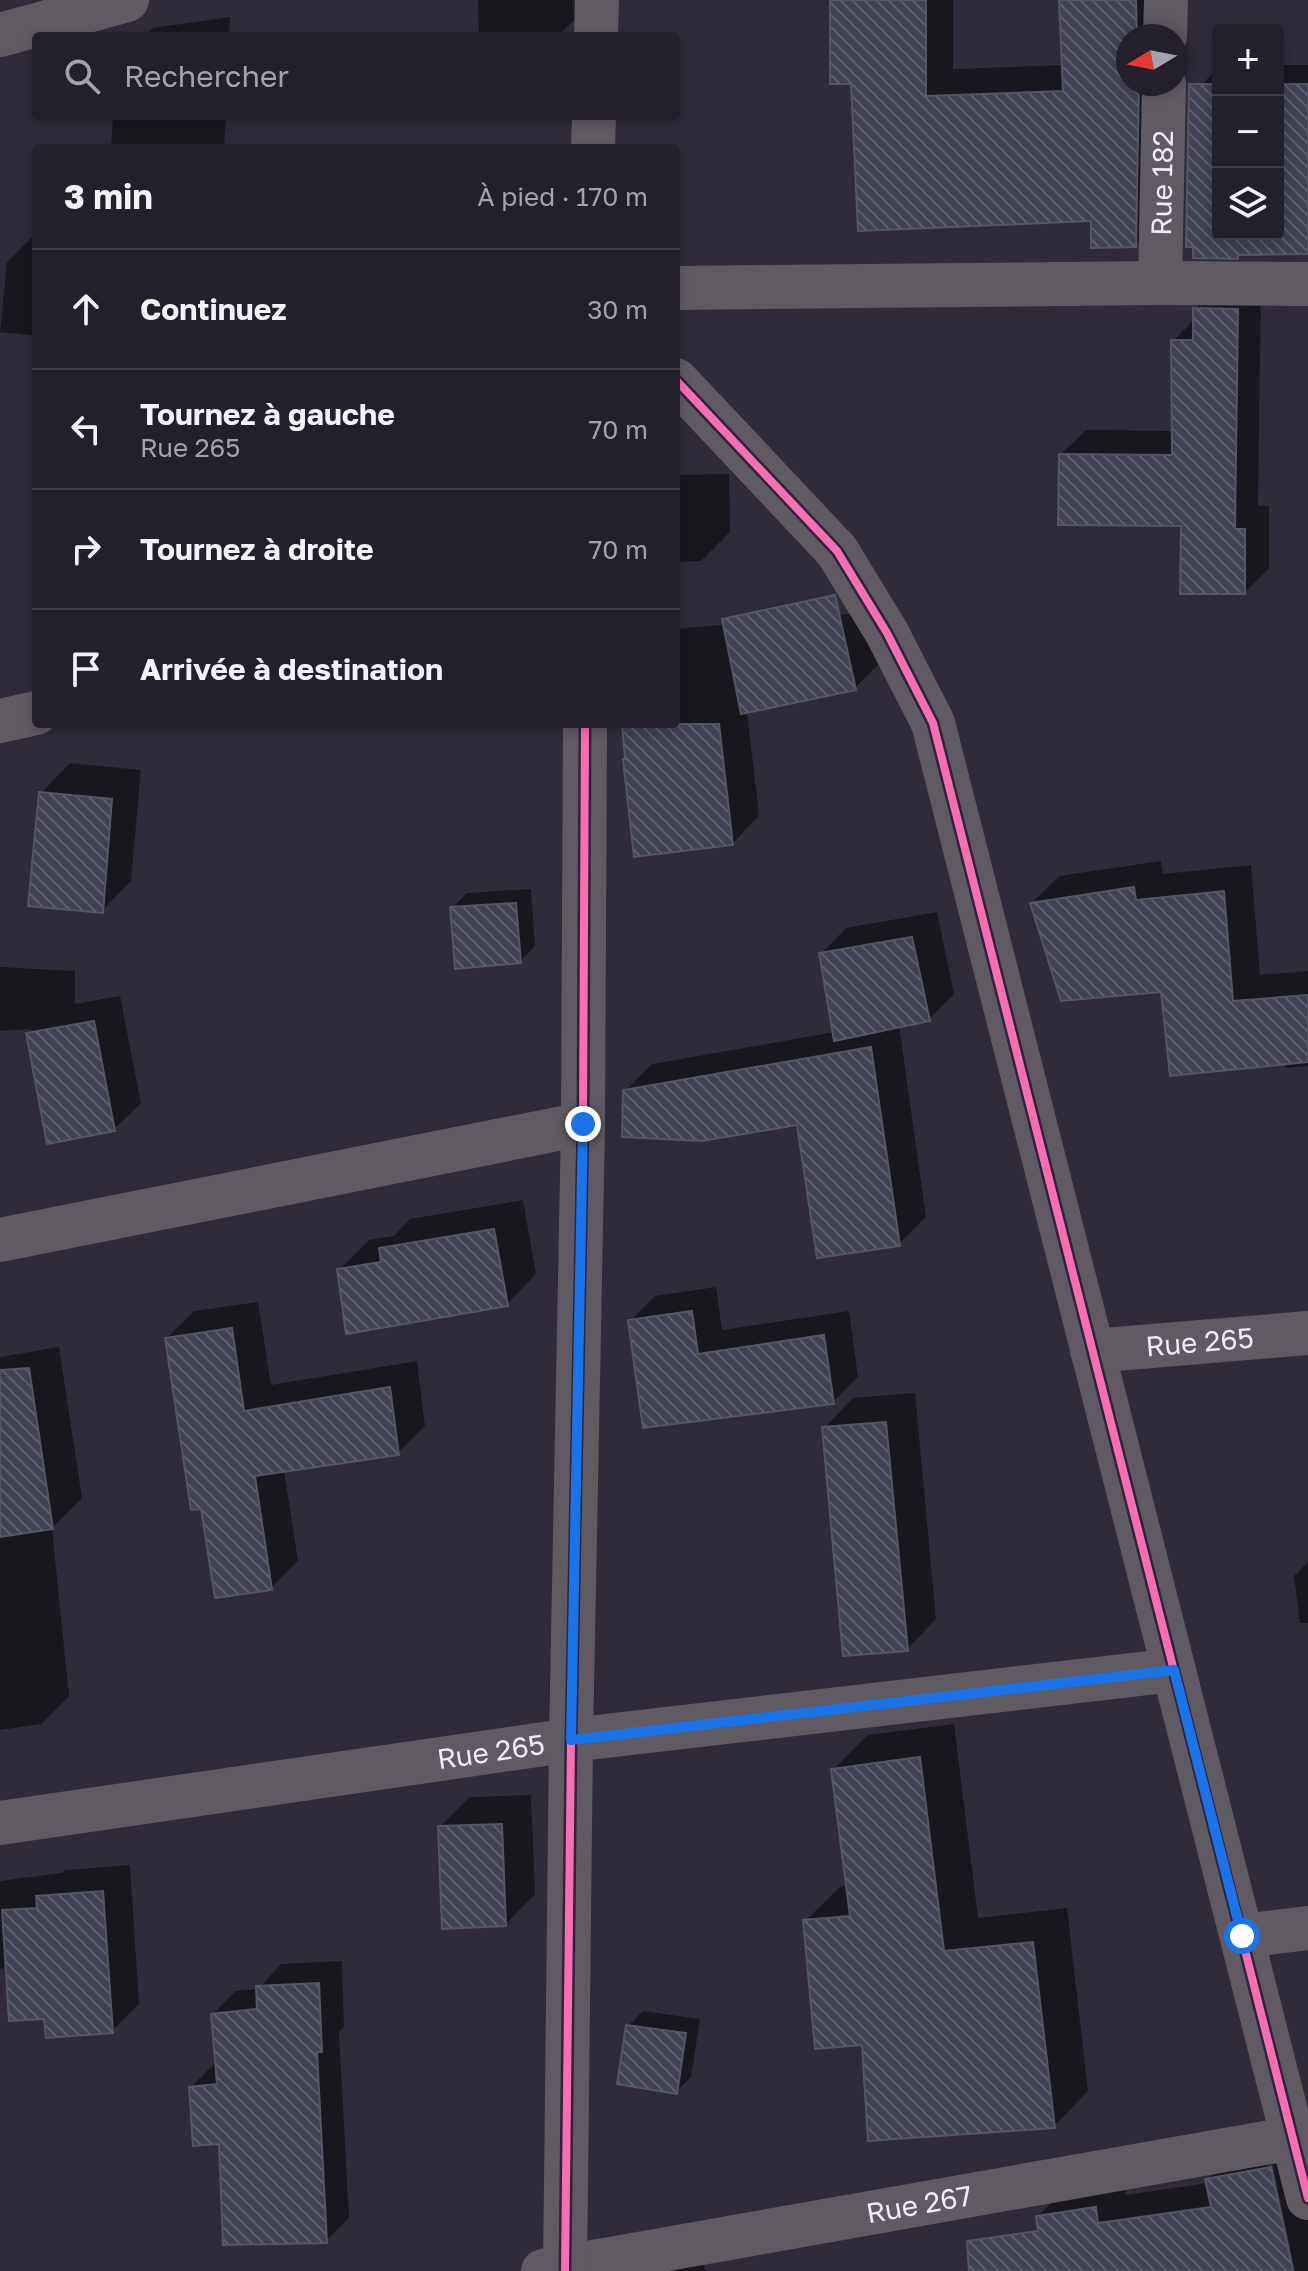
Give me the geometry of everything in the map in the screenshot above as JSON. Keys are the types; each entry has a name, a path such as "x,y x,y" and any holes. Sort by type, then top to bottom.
{"street":[{"path":"0,35 127,0"},
{"path":"596,32 597,0"},
{"path":"1165,24 1166,0"},
{"name":"Rue 182","path":"1160,283 1164,96"},
{"path":"593,144 594,120"},
{"path":"680,288 1308,284"},
{"path":"680,384 837,551 887,633 933,723 1308,2198"},
{"path":"0,721 32,714"},
{"path":"557,2270 583,1124 585,728"},
{"path":"0,1240 583,1124"},
{"name":"Rue 265","path":"1092,1351 1308,1333"},
{"name":"Rue 265","path":"0,1823 571,1740 1174,1670"},
{"path":"1242,1936 1308,1928"},
{"name":"Rue 267","path":"557,2270 1293,2138"}],"building":[{"path":"830,0 926,0 926,96 1063,91 1059,0 1136,0 1137,24 1116,24 1116,96 1139,96 1136,247 1091,248 1091,221 858,231 851,84 830,84"},
{"path":"1189,84 1212,84 1212,240 1284,240 1284,84 1308,84 1308,254 1238,255 1238,259 1193,258 1193,247 1186,247"},
{"path":"1193,308 1238,309 1235,529 1245,529 1245,594 1180,594 1181,526 1058,525 1059,454 1172,455 1171,340 1193,340"},
{"path":"835,595 856,690 741,714 722,619"},
{"path":"719,724 733,845 634,857 622,728"},
{"path":"39,792 112,799 103,913 28,906"},
{"path":"1134,887 1136,900 1224,891 1233,1001 1308,995 1308,1062 1170,1076 1161,992 1061,1001 1030,903"},
{"path":"516,903 521,963 455,969 450,907"},
{"path":"912,937 930,1021 834,1041 819,953"},
{"path":"94,1021 115,1131 47,1144 26,1033"},
{"path":"871,1047 900,1246 817,1258 797,1125 702,1141 622,1137 623,1090"},
{"path":"494,1229 508,1306 346,1334 337,1269 381,1262 379,1248"},
{"path":"692,1311 698,1354 824,1335 834,1404 643,1428 628,1320"},
{"path":"232,1328 244,1411 390,1387 399,1455 255,1476 272,1590 215,1598 201,1509 191,1510 165,1338"},
{"path":"29,1368 53,1529 0,1537 0,1370"},
{"path":"886,1422 908,1651 843,1656 822,1427"},
{"path":"920,1757 944,1951 1033,1942 1055,2128 868,2141 862,2045 815,2049 803,1920 850,1916 831,1769"},
{"path":"502,1824 506,1926 442,1929 438,1826"},
{"path":"103,1891 113,2033 46,2038 44,2019 9,2021 2,1910 37,1908 36,1896"},
{"path":"319,1983 322,2052 317,2052 327,2243 223,2245 219,2144 193,2146 189,2087 217,2084 211,2014 257,2009 256,1986"},
{"path":"626,2025 686,2033 677,2094 617,2084"},
{"path":"1271,2167 1293,2271 969,2271 967,2241 1038,2231 1036,2216 1096,2207 1098,2223 1211,2207 1205,2179"}],"cycle path":[{"path":"680,384 837,551 887,633 933,723 1308,2198"},
{"path":"565,2271 583,1124 585,728"}],"route":[{"path":"583,1124 571,1740 1174,1670 1242,1936"}]}
